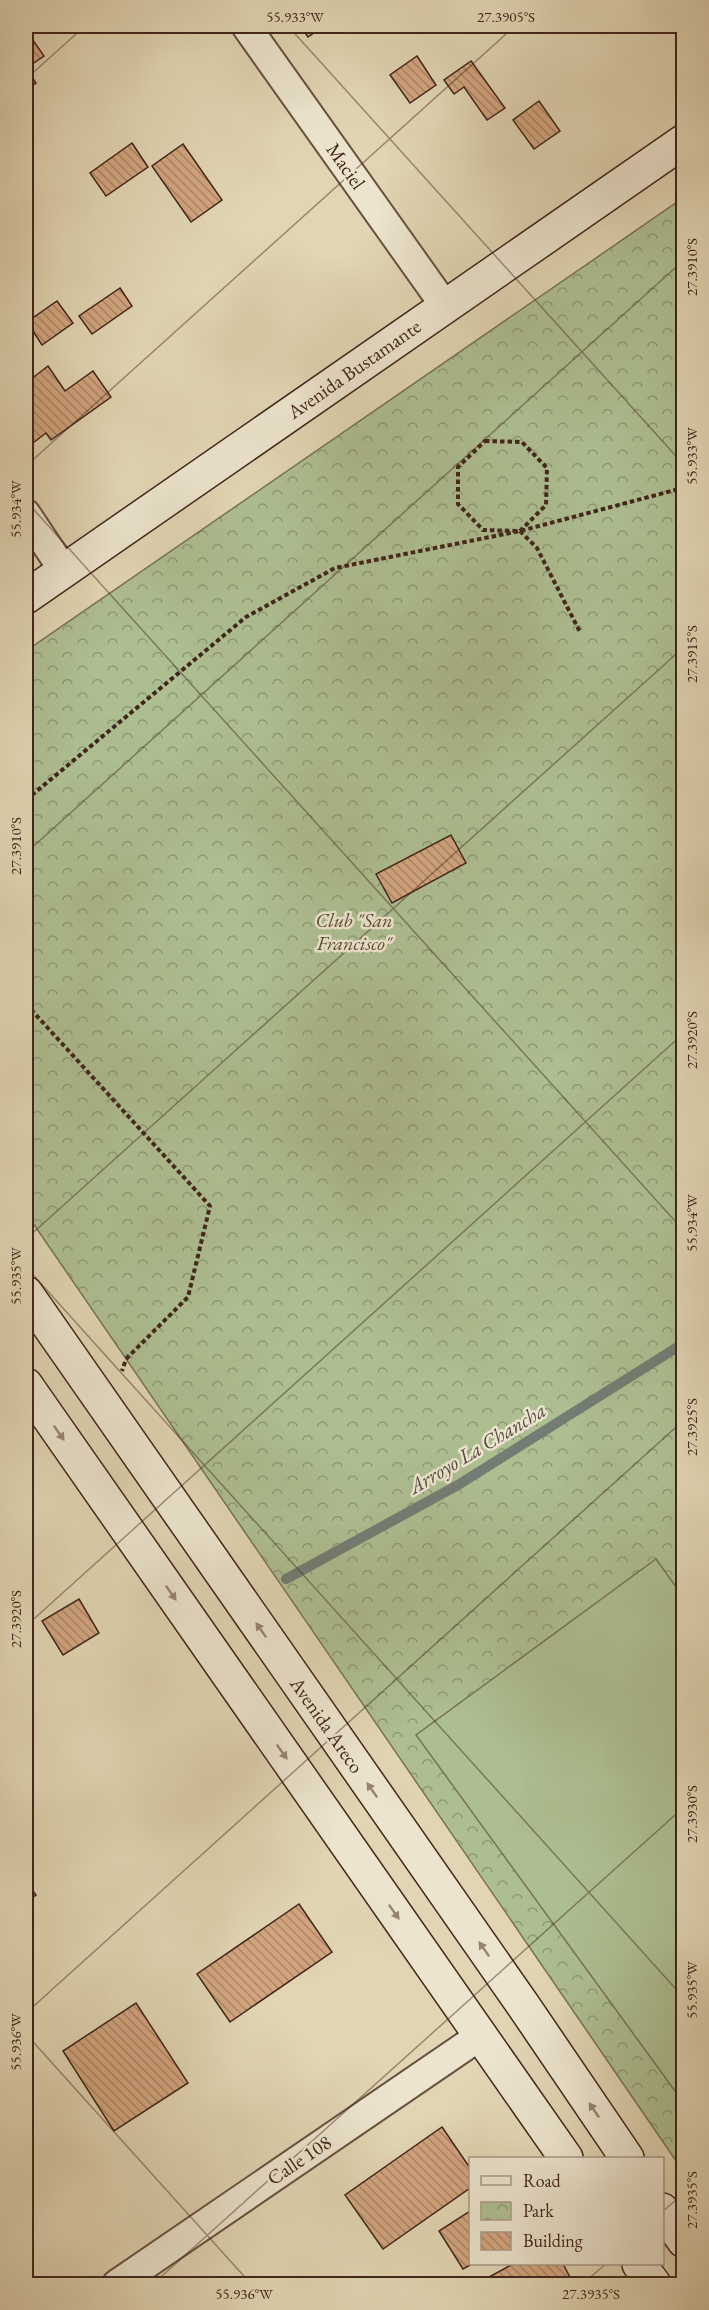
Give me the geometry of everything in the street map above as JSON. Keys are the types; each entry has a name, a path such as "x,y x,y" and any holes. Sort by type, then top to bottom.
{"main road":[{"name":"Avenida Bustamante","path":"26,597 684,141"},
{"name":"Avenida Areco","path":"26,1293 516,1995 626,2157"},
{"path":"26,1385 565,2157"},
{"path":"664,2211 684,2241"},
{"path":"640,2265 654,2284"}],"street":[{"name":"Maciel","path":"246,26 445,306"},
{"path":"26,514 64,571"},
{"name":"Calle 108","path":"117,2284 480,2036"}],"path":[{"path":"520,531 546,505 547,468 522,442 485,441 458,467 458,504 483,530 520,531 537,548 580,632"},
{"path":"26,800 246,617 335,568 520,531 679,489 684,484"},
{"path":"26,1004 210,1206 188,1297 126,1359 109,1412"}],"green space":[{"name":"Club \"San Francisco\"","path":"683,198 683,2171 26,1213 26,651"},
{"path":"656,1559 684,1598 683,2102 416,1735"}],"building":[{"path":"300,26 324,26 308,37"},
{"path":"30,36 44,56 31,65 26,57 26,39"},
{"path":"417,56 436,85 410,103 390,75"},
{"path":"471,61 505,108 487,120 464,87 454,94 444,80"},
{"path":"26,68 36,83 26,90"},
{"path":"539,101 560,131 534,149 513,120"},
{"path":"132,143 148,167 106,196 90,173"},
{"path":"183,144 222,200 191,222 152,166"},
{"path":"120,288 132,306 92,334 79,316"},
{"path":"57,301 73,323 42,345 27,322"},
{"path":"48,366 65,391 93,371 111,397 51,440 46,433 33,443 26,431 26,383"},
{"path":"451,835 466,863 392,903 376,874"},
{"path":"79,1599 99,1633 63,1655 42,1621"},
{"path":"26,1881 36,1895 26,1902"},
{"path":"299,1904 332,1952 230,2022 197,1974"},
{"path":"136,2003 188,2083 114,2131 63,2051"},
{"path":"442,2127 469,2167 469,2189 383,2249 345,2195"},
{"path":"469,2212 470,2265 463,2269 439,2231"},
{"path":"511,2265 564,2265 572,2281 566,2284 494,2284 489,2277"}],"waterway":[{"name":"Arroyo La Chancha","path":"286,1579 458,1485 684,1343"}]}
